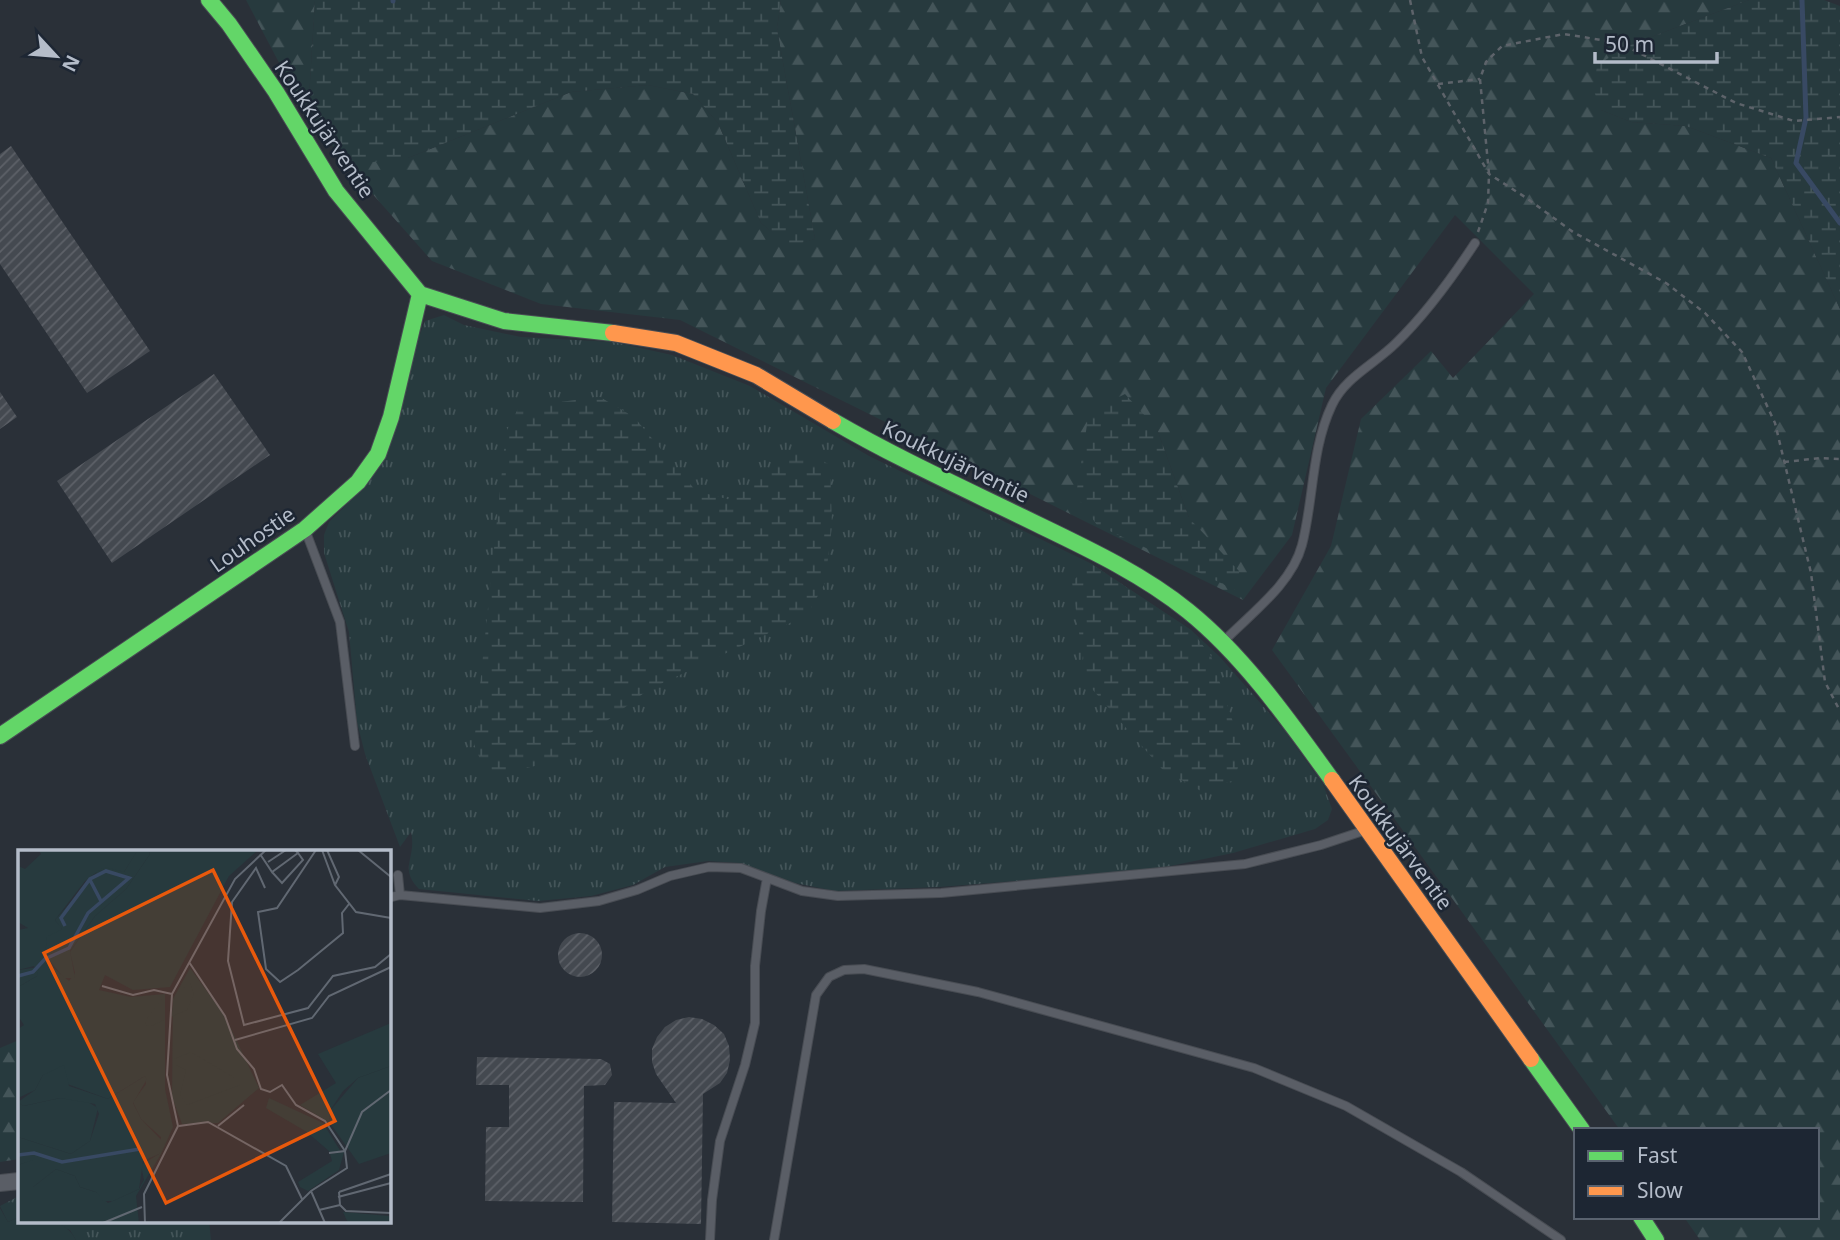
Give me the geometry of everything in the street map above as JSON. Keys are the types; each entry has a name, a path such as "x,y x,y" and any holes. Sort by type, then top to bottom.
{"street":[{"name":"Koukkujärventie","path":"209,0 229,23 276,92 336,191 420,294 504,321 623,334 676,344 756,375 871,443 1104,556 1186,609 1223,641 1300,736 1581,1128"},
{"name":"Louhostie","path":"0,736 305,529 358,482 378,454 391,417 420,294"},
{"path":"0,1183 18,1181"},
{"path":"1642,1219 1656,1240"}],"lane":[{"path":"1223,641 1285,579 1301,547 1320,440 1332,404 1349,382 1396,344 1454,276 1475,243"},
{"path":"305,529 340,622 355,746"},
{"path":"390,898 400,895 540,908 599,901 637,890 670,876 709,867 741,868 802,891 838,896 941,893 1245,864 1321,845 1366,830"},
{"path":"398,875 400,895"},
{"path":"710,1240 720,1141 745,1065 755,1023 755,966 767,878"},
{"path":"774,1240 816,995 829,977 844,970 864,969 978,992 1254,1068 1346,1106 1461,1172 1561,1240"}],"path":[{"path":"1410,0 1422,57 1489,174 1573,232 1666,283 1705,313 1742,352 1775,423 1811,573 1825,682 1840,710"},
{"path":"1475,243 1488,204 1489,174 1480,79 1486,62 1502,46 1564,34 1620,43 1736,103 1794,121 1840,117"},
{"path":"1437,85 1480,79"},
{"path":"1784,462 1840,459"}],"green space":[{"path":"246,0 315,0 309,98 408,158 571,92 648,85 693,94 718,123 761,223 789,246 815,239 777,29 781,0 1749,0 1630,45 1601,110 1631,122 1686,126 1771,158 1840,309 1840,1240 1700,1240 1685,1219 1819,1219 1819,1128 1619,1128 1272,650 1331,546 1361,419 1431,351 1453,378 1534,294 1455,215 1326,388 1292,535 1243,600 680,320 541,304 432,261 353,172 303,108","holes":["1089,412 1157,429 1189,518"]},
{"path":"315,0 781,0 777,29 815,239 789,247 761,223 718,123 693,94 648,85 571,92 408,158 355,164 309,98"},
{"path":"1749,0 1824,0 1840,6 1840,309 1771,158 1686,126 1631,122 1601,110 1594,91 1597,65 1630,45"},
{"path":"444,315 464,325 521,337 613,342 672,355 750,386 869,456 1090,563 1191,630 1220,657 1284,730 1323,784 1332,809 1328,820 1315,829 1233,853 1151,870 939,887 835,891 795,883 740,863 708,861 665,867 633,885 591,896 538,901 419,889 413,882 409,869 411,832 400,847 365,754 357,722 349,632 324,553 324,535 329,522 362,489 425,321"},
{"path":"1125,394 1157,429 1189,518 1239,571 1240,592 1097,525 1076,495 1089,412"},
{"path":"600,397 634,417 696,491 731,500 800,448 830,465 832,526 825,583 807,615 648,690 552,762 487,777 474,744 506,432 519,407"},
{"path":"1090,563 1191,630 1211,656 1242,749 1235,780 1201,791 1162,769 1086,682 1072,582"},
{"path":"18,1040 18,1159 0,1162 0,1048"},
{"path":"18,1197 18,1217 8,1222 0,1206"},
{"path":"0,1208 8,1222 18,1217 18,1222 52,1222 65,1227 76,1240 0,1240"},
{"path":"52,1222 209,1222 211,1240 76,1240 70,1230"}],"building":[{"path":"11,146 150,351 87,393 0,264 0,154"},
{"path":"214,374 270,455 112,563 57,481"},
{"path":"0,392 17,417 0,429"},
{"path":"580,933 596,939 602,955 596,971 580,977 564,971 558,955 564,939"},
{"path":"689,1017 702,1019 724,1034 729,1046 730,1060 727,1073 720,1083 703,1094 701,1224 612,1222 614,1102 676,1103 656,1074 652,1049 665,1027 676,1020"},
{"path":"477,1057 601,1059 610,1064 612,1075 605,1085 584,1086 583,1202 485,1201 486,1127 509,1127 509,1085 476,1085"}],"waterway":[{"path":"1802,0 1806,118 1796,163 1840,223"}],"traffic: fast":[{"path":"209,0 276,92 336,191 420,294 504,321 613,333"},
{"path":"0,736 305,529 358,482 378,454 391,417 420,294"},
{"path":"833,421 910,462 1098,554 1171,598 1209,629 1247,669 1332,780"},
{"path":"1531,1059 1581,1128"},
{"path":"1642,1219 1656,1240"}],"traffic: slow":[{"path":"613,333 676,343 756,375 833,421"},
{"path":"1332,780 1531,1059"}]}
